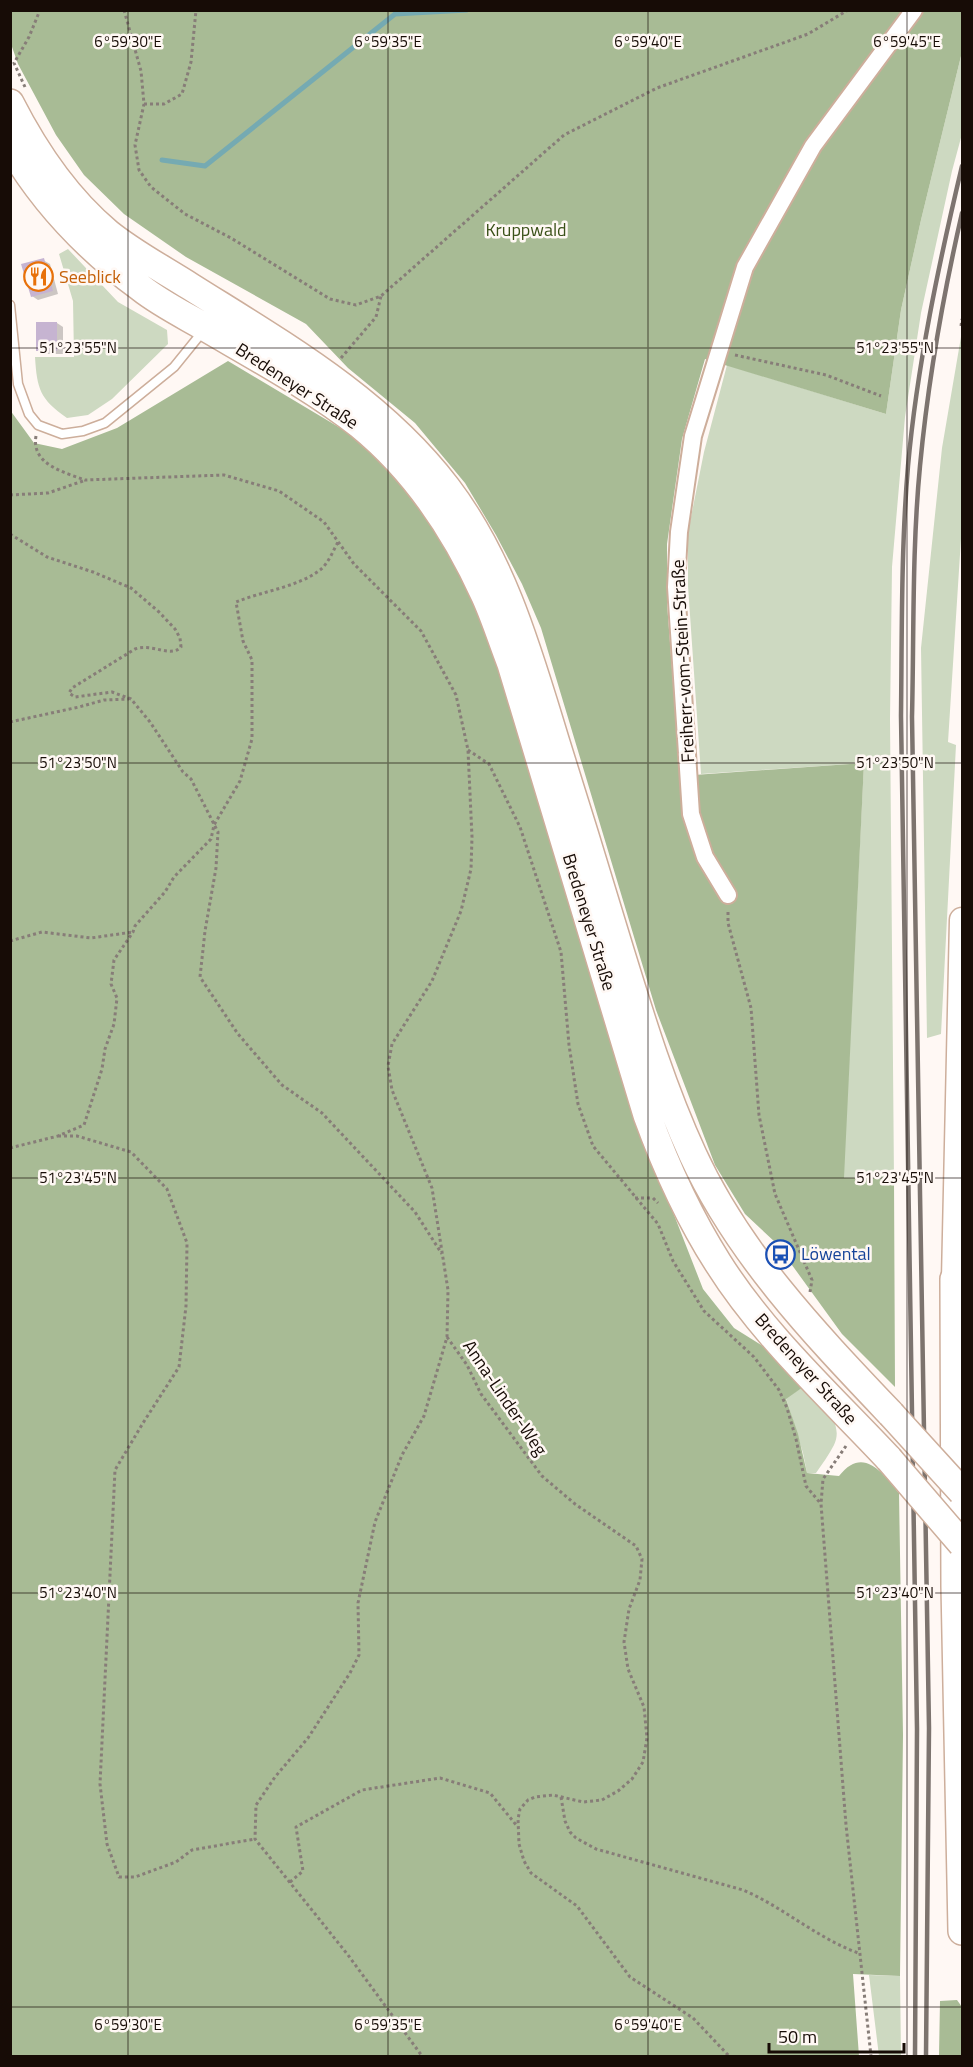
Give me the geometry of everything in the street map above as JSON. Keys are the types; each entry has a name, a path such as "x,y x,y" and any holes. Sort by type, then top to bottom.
{"main road":[{"name":"Bredeneyer Straße","path":"18,95 44,162 71,197 107,232 213,317 361,426 396,460 433,503 462,549 485,597 511,664 647,1115 666,1166 690,1216 718,1264 769,1331 889,1459 963,1544"},
{"name":"Bredeneyer Straße","path":"10,145 26,173 54,210 141,289 213,317 334,380 374,410 420,455 449,491 480,540 506,592 530,656 648,1041 692,1153 714,1199 762,1269 818,1336 963,1492"},
{"path":"963,920 960,944 955,1598 963,1931"}],"street":[{"name":"Freiherr-vom-Stein-Straße","path":"728,895 705,857 691,814 676,587 679,532 693,436 745,267 813,146 914,10"}],"lane":[{"path":"10,305 18,384 29,414 38,425 62,434 83,431 105,423 174,367 213,317"}],"path":[{"path":"18,95 14,63 29,37 40,10"},
{"path":"124,10 141,71 144,104 135,145 139,170 151,187 172,206 330,299 356,305 381,296 564,135 657,88 808,34 848,10"},
{"path":"144,104 164,104 182,94 191,62 196,10"},
{"path":"337,363 376,317 381,296"},
{"path":"961,326 963,318"},
{"path":"718,351 826,375 881,396"},
{"path":"38,425 34,448 40,458 68,474 85,480 224,475 279,491 324,522 354,564 421,631 456,695 468,750 472,837 471,869 461,911 432,981 392,1044 388,1066 392,1090 432,1188 448,1290 447,1337 424,1416 402,1455 375,1522 358,1603 359,1655 351,1673 308,1738 275,1777 256,1805 255,1839 348,1955 422,2056"},
{"path":"10,495 48,493 85,480"},
{"path":"10,534 47,557 93,572 131,588 175,629 181,644 177,652 144,646 135,649 72,688 69,693 75,697 112,692 130,699 150,722 190,779 218,832 216,868 200,977 238,1034 282,1085 321,1113 415,1212 443,1255"},
{"path":"10,1148 58,1136 84,1125 114,1024 117,998 111,984 114,960 135,926 165,892 174,878 211,839 213,825 240,781 252,739 252,660 243,641 237,602 258,593 294,584 322,569 338,542"},
{"path":"10,722 79,708 104,700 130,699"},
{"path":"468,750 489,764 520,827 561,952 569,1045 579,1104 593,1146 658,1224 673,1261 704,1311 754,1357 779,1390 796,1439 806,1486 820,1504"},
{"path":"728,895 728,923 751,1008 759,1115 775,1194 812,1280 809,1295"},
{"path":"10,941 42,932 91,938 133,932"},
{"path":"58,1136 77,1136 131,1152 167,1189 187,1243 186,1306 179,1367 115,1470 100,1784 107,1844 118,1877 135,1877 176,1862 192,1850 255,1839"},
{"path":"635,1198 653,1198 659,1204"},
{"name":"Anna-Linder-Weg","path":"447,1337 467,1365 481,1394 542,1476 575,1504 636,1546 642,1560 640,1580 629,1609 624,1642 628,1670 644,1707 647,1738 643,1762 632,1779 618,1791 602,1800 583,1802 553,1795 528,1800 520,1809 518,1827"},
{"path":"861,1429 843,1449 823,1479 820,1504 845,1813 871,2056"},
{"path":"290,1882 303,1871 297,1827 362,1790 440,1778 490,1793 518,1827 521,1852 531,1873 577,1906 630,1977 693,2018 729,2056"},
{"path":"561,1797 567,1827 576,1838 611,1854 756,1895 821,1935 859,1954"}],"green space":[{"name":"Kruppwald","path":"11,10 962,11 962,52 901,310 886,414 705,359 682,439 667,544 667,603 680,776 864,763 844,1178 894,1179 895,1387 842,1334 776,1243 745,1214 715,1165 656,1010 541,628 522,584 465,483 415,423 348,368 306,324 186,257 124,214 84,175 56,135 18,64 11,44"},
{"path":"962,52 962,134 921,313 905,417 892,567 890,719 894,1179 843,1179 864,763 701,774 688,586 688,532 704,452 727,365 886,414 901,310"},
{"path":"68,249 118,302 167,330 168,344 112,399 88,415 67,418 51,405 42,392 37,377 35,357 74,357 73,301 59,254"},
{"path":"962,331 962,523 948,742 956,745 941,1034 927,1038 921,648 942,448"},
{"path":"228,361 357,438 406,484 478,601 644,1138 703,1289 734,1328 766,1348 806,1385 786,1399 798,1434 807,1473 839,1476 848,1467 864,1462 879,1471 899,1493 903,1735 900,1976 853,1974 859,2056 11,2056 10,410 34,443 62,449 117,428"},
{"path":"806,1385 829,1412 836,1428 837,1437 834,1445 816,1473 807,1473 786,1398"},
{"path":"869,1975 900,1976 901,2056 879,2056"},
{"path":"957,2000 962,2007 962,2056 939,2056 940,2001"}],"building":[{"path":"44,258 53,291 31,297 21,264"},
{"path":"36,322 57,322 57,351 36,351"}],"waterway":[{"path":"162,160 205,166 395,14 467,10"}],"railway":[{"path":"915,2056 917,1729 901,716 903,559 908,466 917,391 937,277 962,166"},
{"path":"926,2056 929,1728 912,717 914,592 917,497 927,402 942,307 962,213"}],"place":[{"name":"Seeblick","path":"38,277"},
{"name":"Löwental","path":"780,1254"}]}
